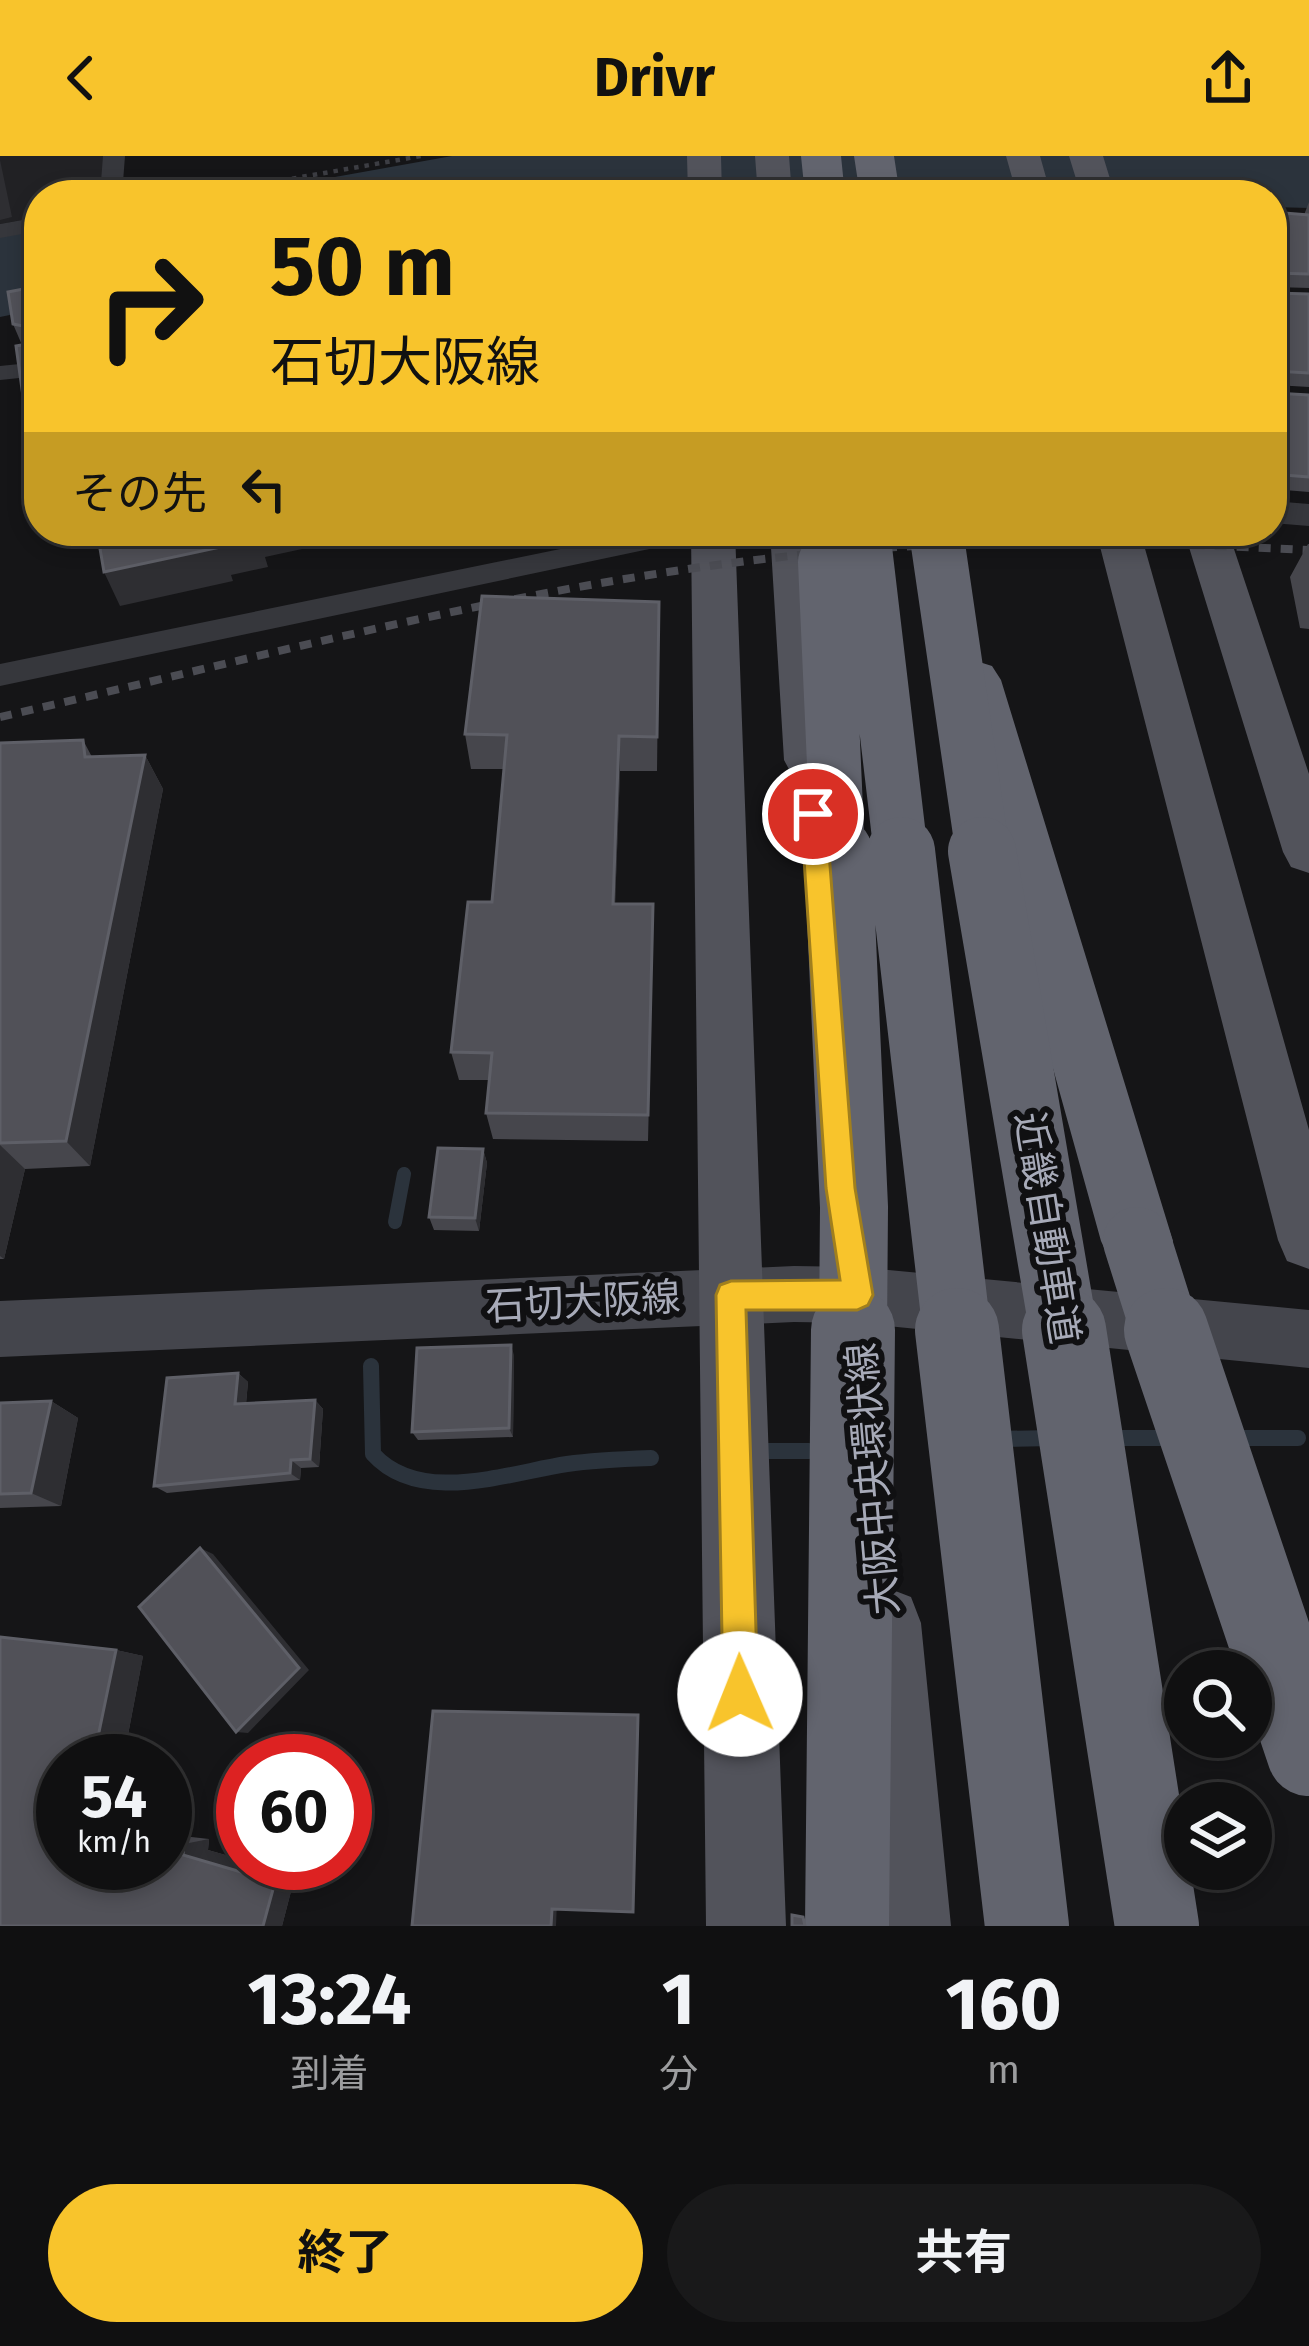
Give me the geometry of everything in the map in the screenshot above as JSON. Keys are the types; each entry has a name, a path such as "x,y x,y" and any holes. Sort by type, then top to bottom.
{"highway":[{"path":"825,546 854,1207 847,1926"},
{"path":"865,546 1027,1926"},
{"path":"939,555 1137,1241 1309,1754"},
{"name":"近畿自動車道","path":"939,555 982,856 1045,1209 1157,1926"}],"main road":[{"path":"713,546 746,1926"},
{"name":"大阪中央環状線","path":"793,546 840,1188 857,1295 911,1926"},
{"path":"1122,546 1309,1240"},
{"path":"1211,546 1309,852"},
{"name":"石切大阪線","path":"0,1329 731,1295 857,1295 1309,1339"}],"street":[{"path":"0,675 620,546"}],"path":[{"path":"284,180 421,156"}],"shaded area":[{"path":"0,156 105,156 104,180 24,180 24,220 0,224"},
{"path":"452,156 1309,156 1309,208 1287,207 1287,180 318,180"},
{"path":"24,233 24,312 0,317 0,237"}],"building":[{"path":"1287,213 1309,215 1309,274 1287,273"},
{"path":"24,289 24,326 13,324 8,292"},
{"path":"1287,293 1309,294 1309,373 1287,372"},
{"path":"24,345 24,404 16,346"},
{"path":"1287,394 1309,395 1309,477 1287,475"},
{"path":"100,546 221,547 104,572"},
{"path":"482,596 659,602 657,737 619,736 613,904 653,904 648,1115 486,1113 492,1053 451,1052 468,902 492,902 507,735 465,734"},
{"path":"83,740 85,757 145,755 66,1141 0,1143 0,743"},
{"path":"438,1148 483,1149 475,1218 429,1217"},
{"path":"511,1345 509,1428 412,1432 417,1348"},
{"path":"238,1373 235,1404 315,1400 310,1459 291,1460 290,1473 154,1486 167,1378"},
{"path":"51,1401 31,1493 0,1494 0,1403"},
{"path":"200,1548 299,1668 236,1732 139,1607"},
{"path":"0,1637 116,1650 99,1734 36,1734 36,1890 192,1890 192,1858 216,1865 216,1890 273,1890 263,1926 0,1926"},
{"path":"433,1711 638,1715 633,1912 552,1909 551,1926 412,1926"},
{"path":"792,1915 803,1917 805,1926 792,1926"}],"waterway":[{"path":"395,1222 404,1174"},
{"path":"371,1366 373,1454 392,1470 415,1479 466,1482 578,1463 651,1458"},
{"path":"997,1439 1053,1438"},
{"path":"1105,1438 1173,1438"},
{"path":"1231,1438 1298,1438"},
{"path":"763,1451 809,1451"}],"railway":[{"path":"0,717 402,623 605,582 810,554 934,546"},
{"path":"1202,546 1309,550"}],"route":[{"path":"740,1694 731,1295 857,1295 840,1188 813,814"}]}
